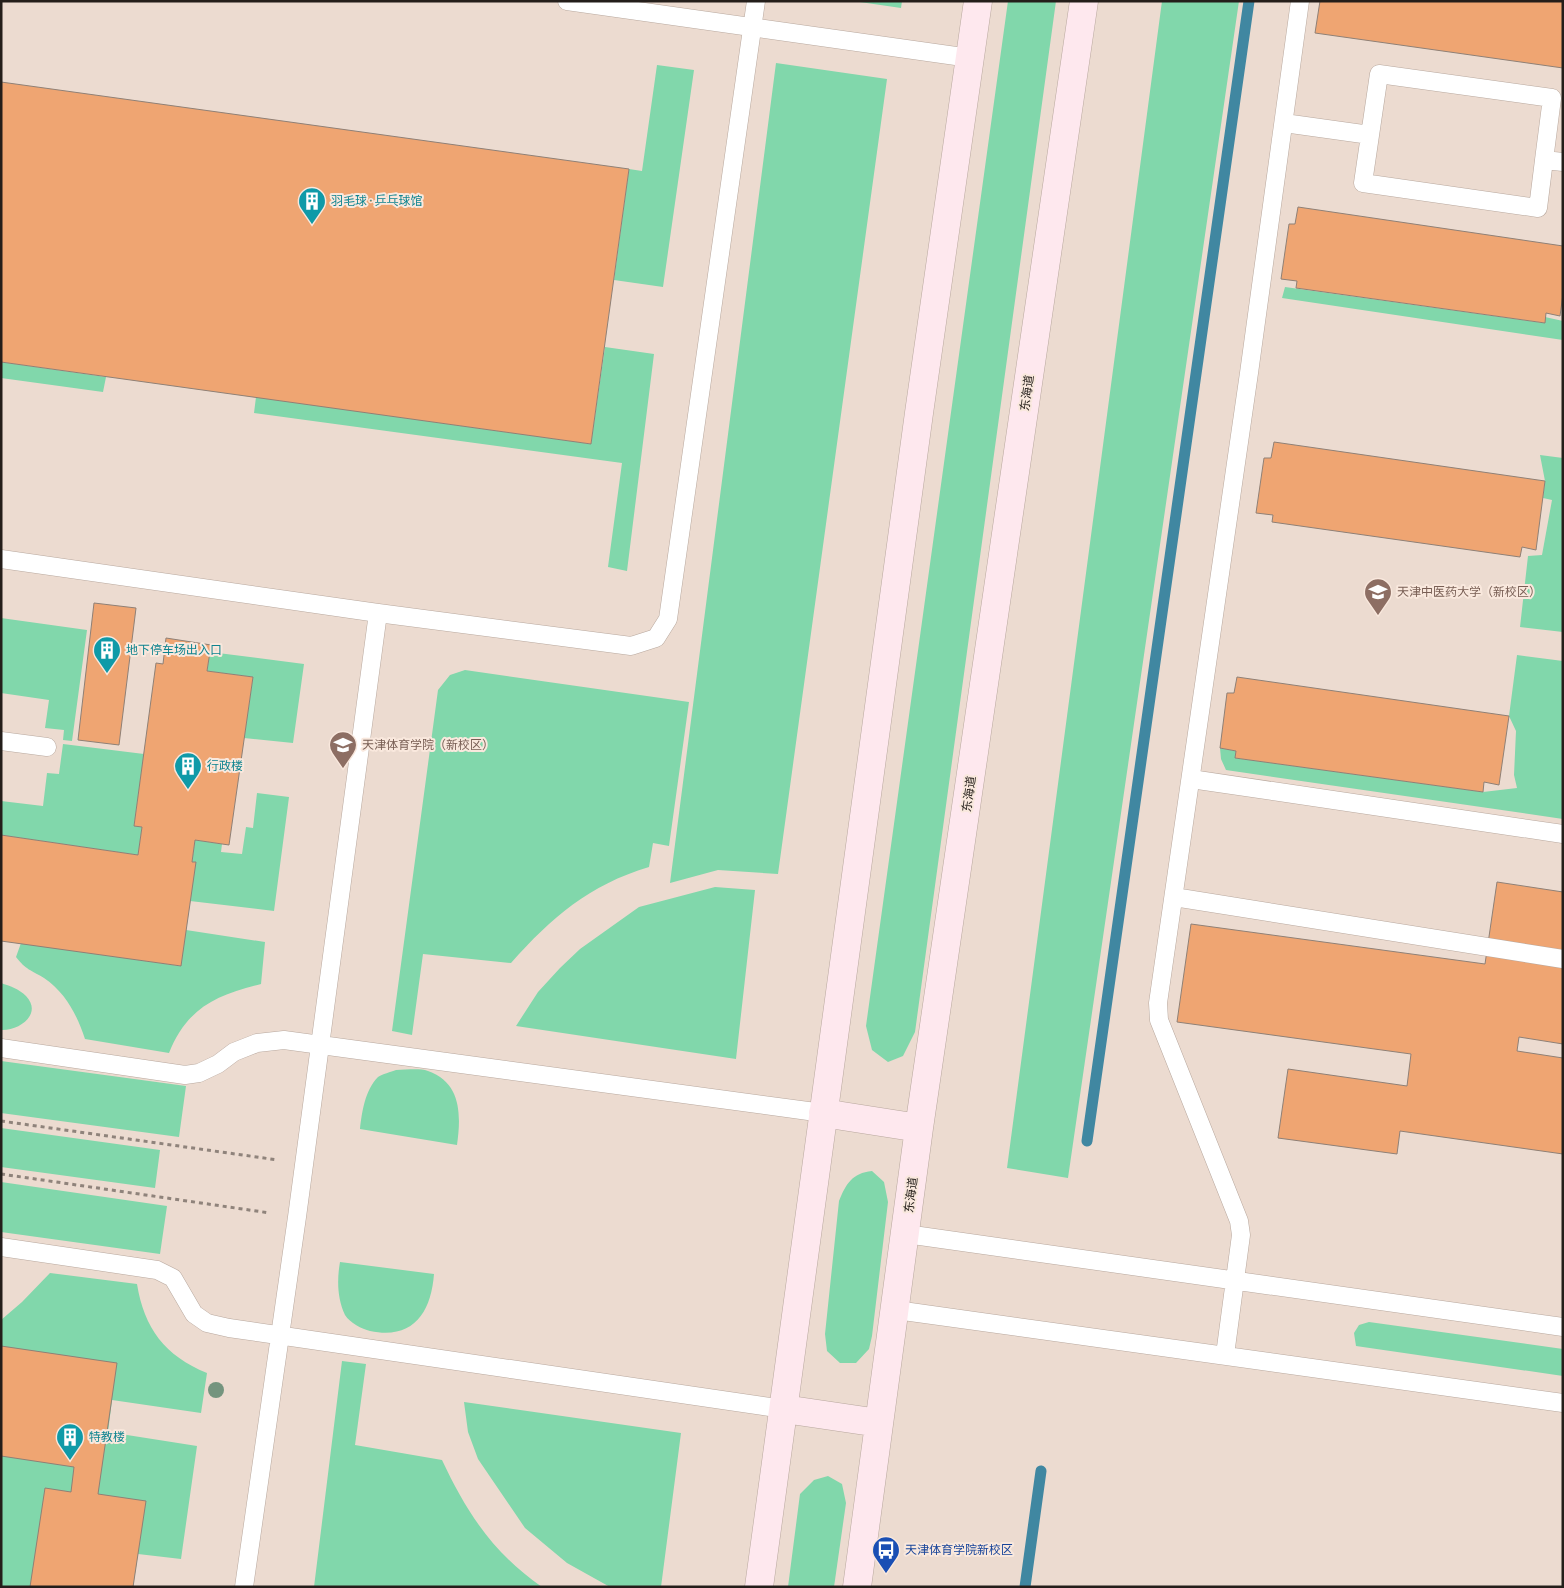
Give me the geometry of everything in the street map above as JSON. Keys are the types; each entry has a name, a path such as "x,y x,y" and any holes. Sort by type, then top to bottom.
{"main road":[{"path":"759,1587 978,1"},
{"name":"东海道","path":"857,1587 896,1310 919,1128 1084,1"},
{"path":"823,1113 919,1128"},
{"path":"784,1409 879,1423"}],"lane":[{"path":"567,1 970,58"},
{"path":"1,559 378,613 632,646 656,638 668,619 756,1"},
{"path":"1224,1355 1241,1234 1239,1220 1159,1020 1158,1003 1300,1"},
{"path":"1379,74 1552,98 1538,208 1363,183 1370,135 1379,74"},
{"path":"1284,123 1370,135"},
{"path":"1544,160 1563,162"},
{"path":"244,1587 321,1047 378,613"},
{"path":"1,740 47,747"},
{"path":"1191,779 1563,834"},
{"path":"1174,897 1563,959"},
{"path":"1,1048 185,1075 199,1073 218,1064 234,1052 257,1043 284,1040 321,1047 823,1113"},
{"path":"906,1234 1563,1327"},
{"path":"1,1248 157,1270 173,1278 194,1314 207,1323 784,1409"},
{"path":"896,1310 1563,1403"}],"path":[{"path":"1,1121 304,1164"},
{"path":"1,1174 297,1217"}],"green space":[{"path":"853,1 902,1 901,8"},
{"path":"1008,1 1056,1 915,1032 903,1056 888,1062 872,1050 866,1026"},
{"path":"1162,1 1239,1 1068,1178 1007,1168"},
{"path":"776,63 887,79 778,874 718,870 670,883"},
{"path":"657,65 694,70 663,287 614,280 629,169 642,171"},
{"path":"1285,287 1544,323 1545,317 1563,321 1563,340 1282,298"},
{"path":"605,347 654,354 627,571 608,567 622,463 254,413 256,397 591,444"},
{"path":"1,362 106,377 103,392 1,378"},
{"path":"1540,455 1563,458 1563,632 1520,627 1528,556 1542,555 1552,500 1543,498 1545,481"},
{"path":"1,618 87,630 72,741 63,740 64,730 45,728 49,700 1,693"},
{"path":"210,652 304,664 293,743 244,738 253,677 207,671"},
{"path":"1517,655 1563,661 1563,819 1226,770 1221,759 1220,748 1236,751 1235,758 1483,792 1517,788 1514,775 1516,731 1509,716"},
{"path":"465,670 689,702 669,846 653,843 649,867 608,883 573,904 541,931 511,963 423,954 412,1035 392,1031 438,690 450,675"},
{"path":"63,744 144,754 134,826 142,827 138,855 1,835 1,801 43,806 47,773 59,774"},
{"path":"257,793 289,797 274,911 190,901 195,862 192,862 195,840 222,844 221,852 242,854 246,827 253,828"},
{"path":"715,887 755,890 736,1059 516,1026 538,992 560,968 580,949 639,907"},
{"path":"186,930 265,942 261,984 230,993 194,1014 176,1038 169,1053 85,1039 70,1005 59,990 26,967 16,957 21,943 180,966"},
{"path":"1,983 14,988 26,996 31,1003 32,1009 27,1020 8,1030 1,1030"},
{"path":"1,1061 186,1086 179,1137 1,1113"},
{"path":"417,1069 428,1071 439,1076 447,1084 453,1092 459,1112 457,1145 360,1129 365,1102 370,1088 378,1077 396,1070"},
{"path":"1,1128 160,1150 155,1188 1,1167"},
{"path":"872,1171 884,1182 888,1202 872,1336 869,1349 856,1363 840,1363 827,1351 825,1334 839,1201 844,1189 851,1180 859,1174"},
{"path":"1,1182 167,1206 160,1254 1,1232"},
{"path":"340,1262 434,1274 429,1301 424,1312 408,1327 398,1331 385,1333 370,1331 356,1325 345,1315 340,1302 338,1275"},
{"path":"50,1273 137,1284 145,1314 159,1339 179,1358 207,1373 201,1413 112,1400 108,1432 197,1446 181,1559 138,1554 133,1587 1,1587 1,1320 22,1302"},
{"path":"1369,1322 1563,1349 1563,1376 1356,1346 1354,1333 1359,1325"},
{"path":"342,1361 366,1364 355,1445 442,1460 461,1497 483,1531 509,1560 542,1587 314,1587"},
{"path":"464,1402 681,1433 661,1587 610,1587 567,1563 525,1528 478,1459 468,1432"},
{"path":"828,1476 842,1484 846,1503 834,1587 788,1587 800,1494 814,1480"}],"building":[{"path":"1320,1 1563,1 1563,68 1315,33"},
{"name":"羽毛球 · 乒乓球馆","path":"1,82 629,169 591,444 1,362"},
{"path":"1298,207 1563,246 1563,294 1560,316 1546,313 1545,323 1296,288 1297,281 1281,279 1289,224 1295,224"},
{"path":"1274,442 1545,481 1536,550 1522,547 1520,557 1272,522 1273,515 1256,513 1264,458 1271,458"},
{"name":"地下停车场出入口","path":"94,603 136,608 119,745 78,740"},
{"name":"行政楼","path":"166,638 211,645 207,671 253,677 229,845 195,840 192,862 196,862 181,966 1,941 1,835 138,855 142,827 134,826 156,663 163,664"},
{"path":"1237,677 1509,716 1499,785 1484,782 1483,792 1235,758 1236,751 1220,748 1227,693 1234,693"},
{"path":"1497,882 1563,892 1563,1044 1519,1037 1517,1051 1563,1058 1563,1154 1400,1131 1397,1154 1278,1138 1288,1069 1407,1086 1411,1054 1177,1022 1191,924 1485,964"},
{"name":"特教楼","path":"1,1346 117,1363 98,1494 146,1501 133,1587 30,1587 45,1488 71,1492 74,1467 1,1456"}],"waterway":[{"path":"1087,1141 1249,1"},
{"path":"1025,1587 1041,1471"}],"place":[{"name":"羽毛球 · 乒乓球馆","path":"312,225"},
{"name":"天津中医药大学（新校区）","path":"1378,616"},
{"name":"地下停车场出入口","path":"107,674"},
{"name":"天津体育学院（新校区）","path":"343,769"},
{"name":"行政楼","path":"188,790"},
{"name":"特教楼","path":"70,1461"},
{"name":"天津体育学院新校区","path":"886,1574"}]}
